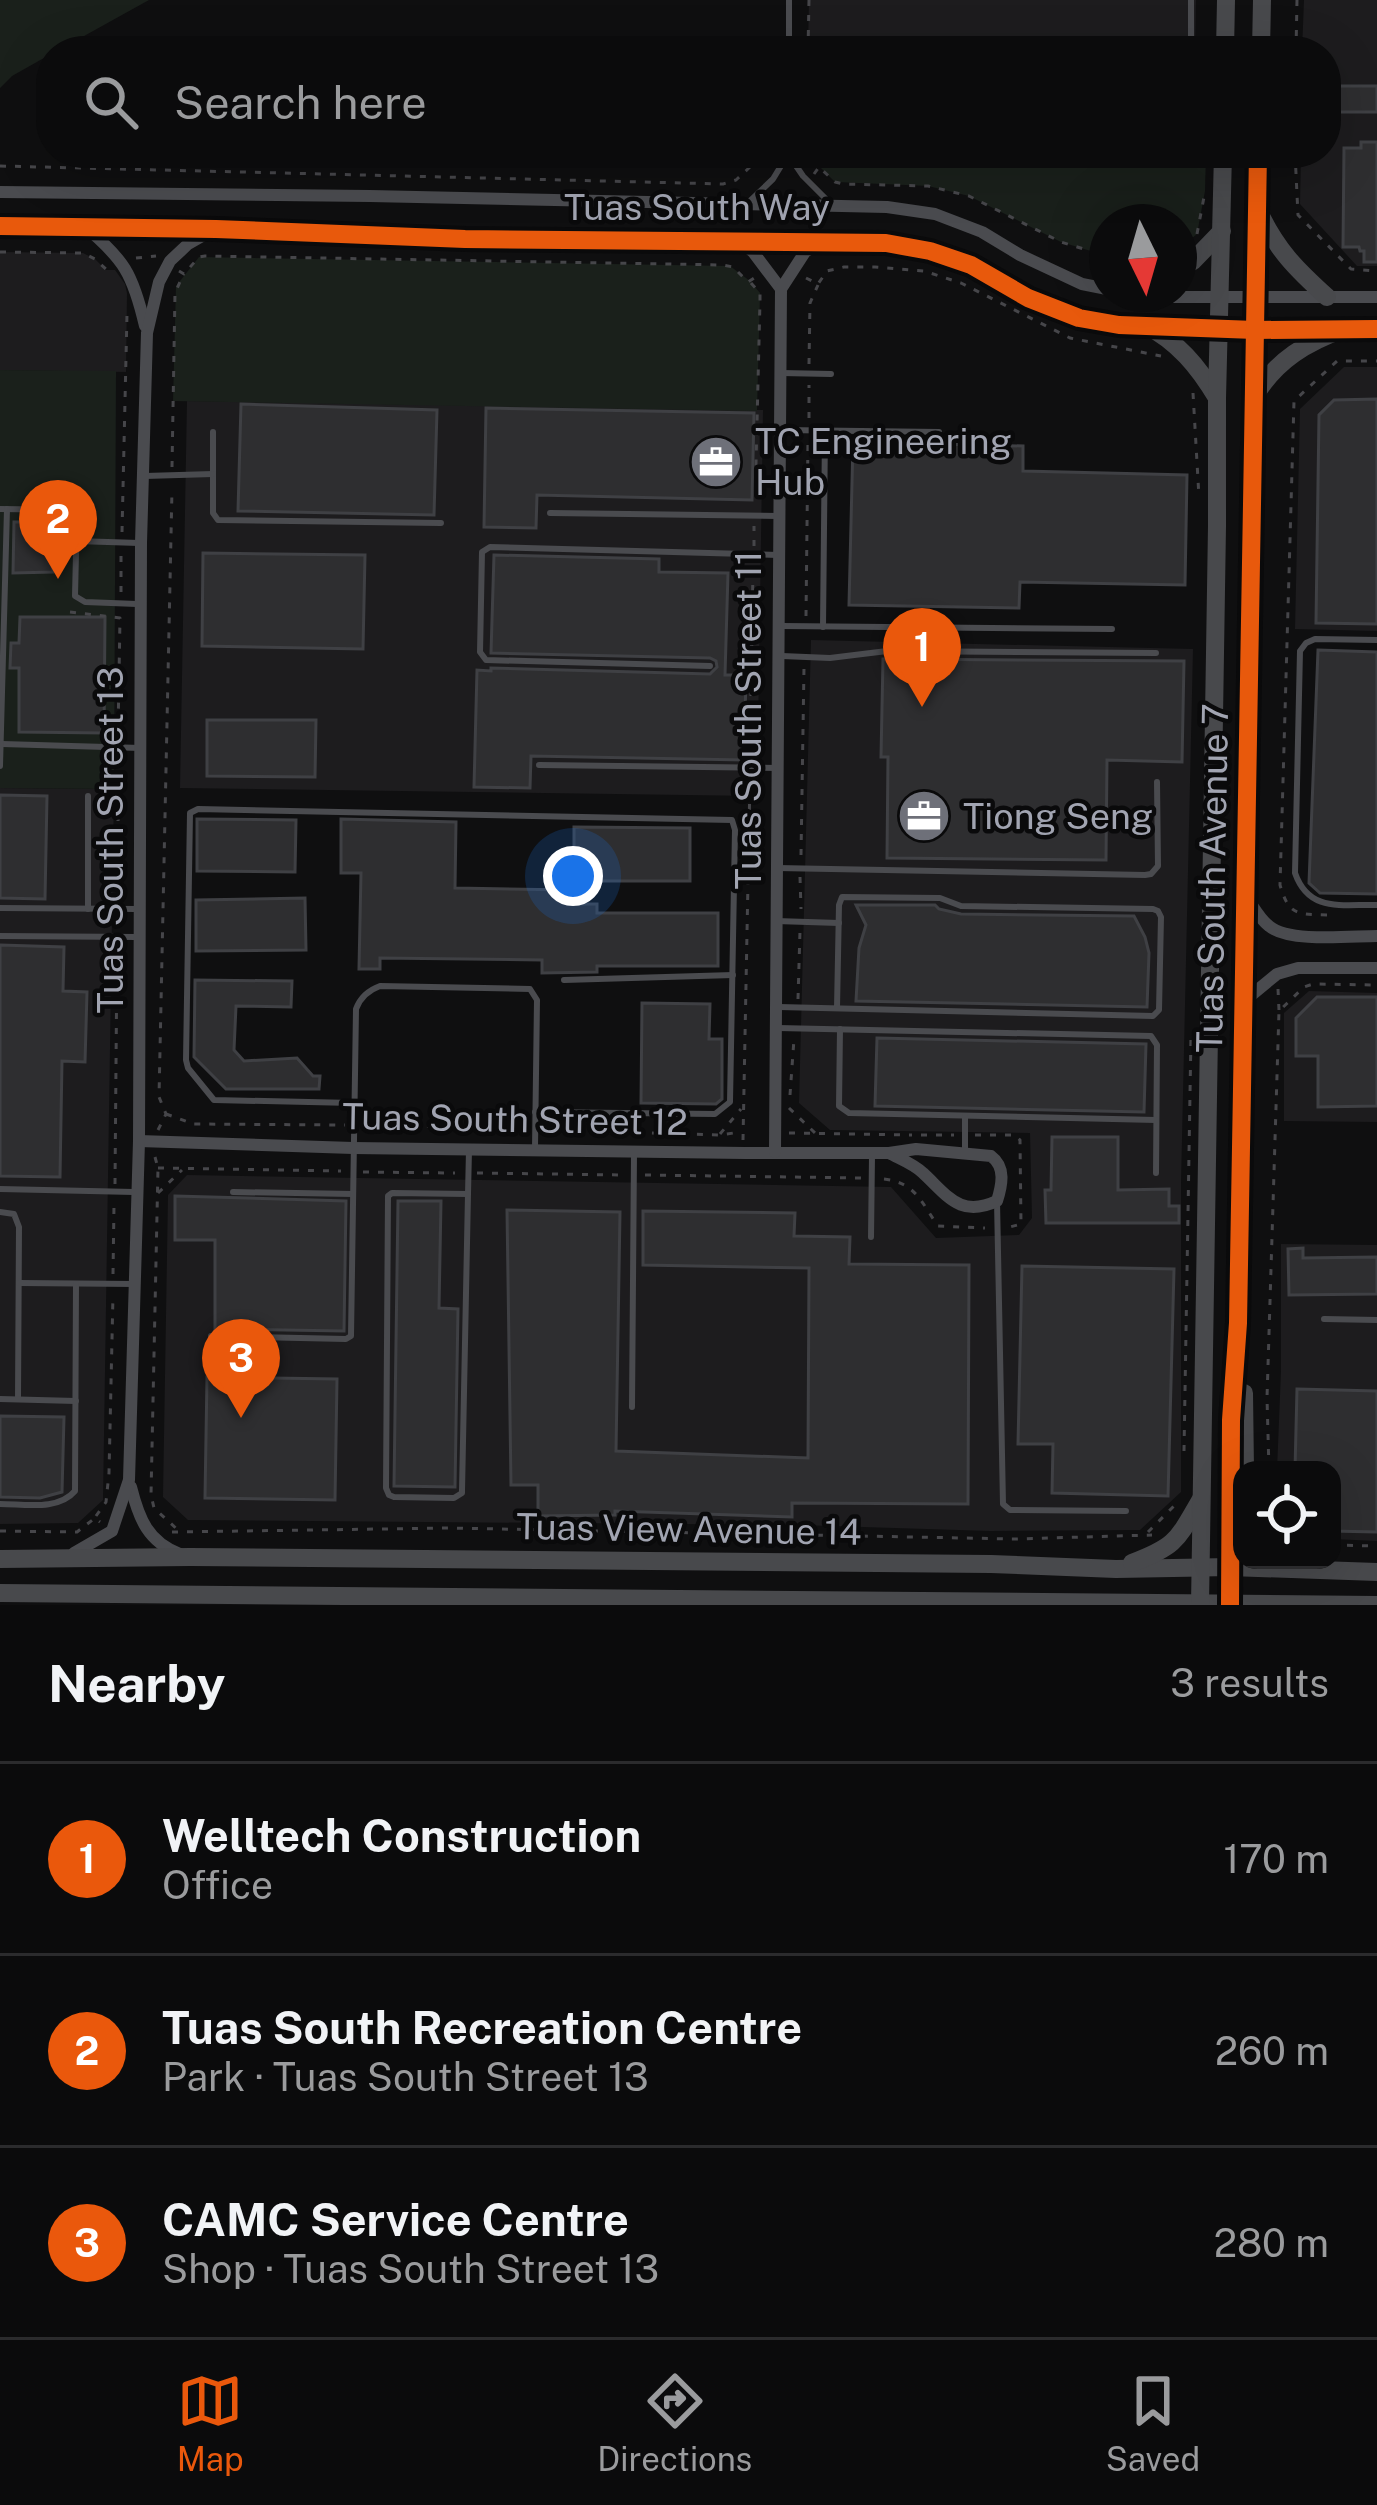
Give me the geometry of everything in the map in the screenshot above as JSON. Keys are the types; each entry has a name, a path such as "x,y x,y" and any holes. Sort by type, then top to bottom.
{"street":[{"path":"1225,36 1226,0"},
{"path":"1261,36 1262,0"},
{"name":"Tuas South Avenue 7","path":"1200,1605 1193,1500 1223,168"},
{"name":"Tuas South Avenue 7","path":"1230,1604 1258,168"},
{"name":"Tuas South Way","path":"0,192 887,207 935,214 982,232 1020,255 1089,285"},
{"path":"1257,208 1282,254 1327,297"},
{"path":"83,225 130,274 147,333"},
{"name":"Tuas South Way","path":"0,226 465,239 886,243 970,265 1028,298 1079,318 1119,325 1377,329"},
{"path":"169,263 188,244 216,229"},
{"path":"1197,257 1222,232"},
{"path":"739,240 781,289 805,252 823,241"},
{"name":"Tuas South Street 13","path":"148,1532 137,1514 129,1480 138,1192 147,1141 140,937 141,543 147,333 159,282 169,263"},
{"name":"Tuas South Street 11","path":"775,1153 781,289"},
{"path":"1197,295 1377,297"},
{"path":"1144,325 1181,349 1217,398"},
{"path":"1253,398 1281,363 1312,341 1344,329"},
{"path":"1244,894 1269,927 1280,932 1377,936"},
{"path":"1242,1003 1277,974 1298,968 1377,968"},
{"name":"Tuas South Street 12","path":"147,1141 775,1153 916,1149 965,1154"},
{"path":"889,1153 920,1169 956,1203 981,1208 997,1201 1002,1185 996,1160 965,1154"},
{"path":"1238,1323 1243,1347 1245,1461"},
{"name":"Tuas South Street 13","path":"112,1531 129,1480"},
{"path":"1116,1569 1162,1551 1178,1537 1193,1500"},
{"path":"62,1558 112,1531"},
{"path":"148,1532 160,1544 190,1557"},
{"name":"Tuas View Avenue 14","path":"0,1559 967,1564 1377,1572"},
{"name":"Tuas View Avenue 14","path":"0,1593 1377,1605"}],"lane":[{"path":"788,36 789,0"},
{"path":"1191,0 1191,36"},
{"path":"748,204 779,168"},
{"path":"798,168 832,205"},
{"path":"780,373 831,374"},
{"path":"780,430 939,432"},
{"path":"824,627 825,431"},
{"path":"213,432 213,512 218,520 441,524"},
{"path":"143,476 213,474"},
{"path":"0,766 4,509 77,510 75,596 85,602 141,604"},
{"path":"550,513 779,516"},
{"path":"76,541 141,543"},
{"path":"710,666 486,660 480,652 482,552 490,548 779,556"},
{"path":"778,626 1112,628"},
{"path":"1377,640 1315,639 1300,651 1295,873 1306,896 1320,903 1377,905"},
{"path":"778,657 830,658 887,651 1156,653"},
{"path":"2,744 141,748"},
{"path":"538,764 778,768"},
{"path":"777,868 1151,874 1158,866 1157,782"},
{"path":"88,796 88,909"},
{"path":"353,1103 214,1100 188,1068 188,818 194,810 732,820 731,1099 718,1113 535,1112"},
{"path":"776,1007 1153,1016 1159,1010 1161,917 1153,909 962,906 940,898 847,896 839,900 838,1008"},
{"path":"0,908 140,909"},
{"path":"776,921 838,922"},
{"path":"0,936 140,937"},
{"path":"563,980 734,975"},
{"path":"211,1336 351,1336 356,1009 373,988 530,989 537,1000 535,1148"},
{"path":"776,1028 1151,1036 1157,1045 1156,1173"},
{"path":"840,1029 839,1106 844,1111 1156,1120"},
{"path":"965,1115 965,1154"},
{"path":"468,1194 388,1196 386,1488 394,1497 454,1498 462,1493 469,1148"},
{"path":"632,1407 634,1151"},
{"path":"871,1237 872,1153"},
{"path":"0,1189 138,1192"},
{"path":"233,1192 352,1194"},
{"path":"997,1201 1003,1504 1010,1510 1126,1510"},
{"path":"0,1211 14,1214 20,1227 18,1399"},
{"path":"19,1283 135,1284"},
{"path":"0,1504 56,1504 75,1491 76,1284"},
{"path":"1324,1319 1377,1320"},
{"path":"0,1399 76,1401"}],"path":[{"path":"808,36 809,0"},
{"path":"1296,36 1297,0"},
{"path":"0,166 36,167"},
{"path":"80,168 723,184 749,168"},
{"path":"808,182 818,168"},
{"path":"820,168 843,184 928,186 969,196 1060,242 1089,251"},
{"path":"1295,168 1298,214 1351,268 1377,271"},
{"path":"1197,234 1205,191"},
{"path":"0,252 83,254 112,272 133,258 157,256 184,274"},
{"path":"206,256 723,265 733,267 760,293 742,1132 194,1124 166,1114 159,1096 175,292 184,274 199,257 206,256"},
{"path":"806,626 810,303 827,271 844,267 924,271 962,283 1070,338 1163,356"},
{"path":"750,281 766,269"},
{"path":"792,272 818,284"},
{"path":"118,910 127,312"},
{"path":"1322,915 1294,913 1280,885 1294,401 1337,361 1377,361"},
{"path":"1188,380 1195,400 1199,502"},
{"path":"70,612 120,618"},
{"path":"798,1008 805,656"},
{"path":"1280,932 1286,904"},
{"path":"0,1531 77,1532 106,1502 117,938"},
{"path":"1269,1461 1277,974"},
{"path":"1279,1011 1313,983 1377,985"},
{"path":"158,1168 871,1178 911,1187 942,1228 1021,1224 1020,1140 1014,1135 788,1133 794,1029"},
{"path":"1184,1454 1191,1033"},
{"path":"719,1135 743,1107"},
{"path":"789,1108 816,1135"},
{"path":"166,1114 147,1141 158,1168 151,1495 154,1508 179,1532"},
{"path":"158,1193 183,1169"},
{"path":"1145,1535 1185,1496 1193,1500"},
{"path":"94,1518 112,1531"},
{"path":"148,1532 450,1528 1014,1539 1169,1533"},
{"path":"1341,1545 1377,1546"}],"shaded area":[{"path":"0,0 149,0 84,36 36,36 36,62 0,88"},
{"path":"809,0 1196,0 1195,36 808,36"},
{"path":"1304,0 1377,0 1377,266 1357,266 1300,204 1301,168 1341,168 1341,36 1303,36"},
{"path":"821,168 1206,168 1197,234 1197,204 1089,204 1089,251 1061,242 969,196 928,186 835,182"},
{"path":"0,252 83,253 106,270 115,270 127,293 126,372 0,370"},
{"path":"199,257 730,266 760,293 757,411 173,401 176,286"},
{"path":"1344,367 1377,367 1377,631 1295,629 1300,409"},
{"path":"0,370 116,371 114,789 0,788"},
{"path":"187,401 763,410 757,796 180,788"},
{"path":"811,640 1193,649 1181,1183 1181,1492 1140,1530 188,1520 163,1497 168,1195 187,1175 891,1187 936,1238 1019,1235 1032,1218 1030,1133 830,1130 799,1103"},
{"path":"0,788 114,789 103,1500 78,1523 0,1524"},
{"path":"1309,991 1377,993 1377,1122 1284,1121 1284,1013"},
{"path":"1281,1244 1377,1245 1377,1541 1341,1539 1341,1461 1277,1461"}],"building":[{"path":"1341,86 1377,86 1377,112 1341,112"},
{"path":"1361,142 1377,142 1377,262 1364,262 1359,247 1343,247 1344,148 1361,148"},
{"path":"1377,399 1377,624 1316,623 1319,415 1334,400"},
{"path":"241,404 437,410 434,515 238,511"},
{"path":"486,408 754,413 752,500 537,495 536,528 484,527"},
{"path":"853,442 1023,446 1023,471 1187,475 1185,585 1020,582 1019,608 849,605"},
{"path":"14,522 52,522 53,572 13,573"},
{"path":"203,553 365,555 363,649 202,646"},
{"path":"494,555 659,559 659,572 728,573 725,675 746,675 744,760 531,756 530,788 474,787 477,670 710,674 717,667 710,658 491,653"},
{"path":"20,617 105,617 104,733 19,732 19,668 10,668 11,643 19,643"},
{"path":"1318,650 1377,652 1377,894 1320,893 1309,883"},
{"path":"883,659 1184,661 1182,762 1107,760 1106,860 887,858 888,757 881,757"},
{"path":"207,720 316,720 315,777 207,776"},
{"path":"0,795 47,796 45,899 0,898"},
{"path":"197,819 296,820 295,872 197,871"},
{"path":"341,819 456,822 455,888 568,890 568,904 597,904 597,913 718,913 718,966 597,966 597,972 542,973 542,960 380,958 380,969 359,969 361,873 341,873"},
{"path":"574,827 690,828 690,881 574,881"},
{"path":"305,898 306,950 196,951 196,900"},
{"path":"856,905 935,905 961,914 1134,916 1149,953 1147,1007 856,1001 859,948 866,925"},
{"path":"0,945 64,947 63,991 87,992 85,1062 62,1061 60,1177 0,1176"},
{"path":"195,980 292,981 291,1007 236,1006 234,1050 244,1061 297,1058 313,1076 320,1076 319,1089 226,1089 194,1057"},
{"path":"1317,997 1377,997 1377,1106 1318,1107 1318,1056 1296,1056 1296,1018"},
{"path":"642,1003 710,1004 709,1039 722,1039 722,1099 716,1104 641,1103"},
{"path":"877,1038 1146,1044 1144,1112 875,1106"},
{"path":"1052,1137 1118,1137 1118,1190 1169,1189 1169,1206 1179,1206 1179,1223 1046,1223"},
{"path":"175,1196 346,1201 344,1331 215,1329 215,1240 175,1240"},
{"path":"398,1201 441,1201 439,1308 458,1309 455,1487 394,1486"},
{"path":"507,1210 620,1212 616,1451 808,1458 809,1268 643,1265 643,1211 795,1213 794,1236 850,1237 849,1264 969,1265 968,1504 792,1503 792,1517 615,1511 615,1515 538,1516 538,1485 511,1485"},
{"path":"1303,1248 1303,1258 1377,1257 1377,1294 1289,1295 1288,1249"},
{"path":"1022,1266 1174,1269 1168,1496 1052,1493 1053,1444 1018,1444"},
{"path":"207,1377 337,1379 335,1500 205,1498"},
{"path":"1297,1389 1377,1391 1377,1532 1341,1531 1341,1461 1295,1461"},
{"path":"0,1416 64,1417 62,1492 40,1498 0,1497"}],"cycle path":[{"path":"1230,1605 1258,168"},
{"path":"0,226 465,239 886,243 971,265 1028,298 1079,318 1119,325 1377,329"}],"place":[{"name":"TC Engineering Hub","path":"716,462"},
{"name":"Tuas South Recreation Centre","path":"58,579"},
{"name":"Welltech Construction","path":"922,707"},
{"name":"Tiong Seng","path":"924,816"},
{"name":"CAMC Service Centre","path":"241,1418"}]}
